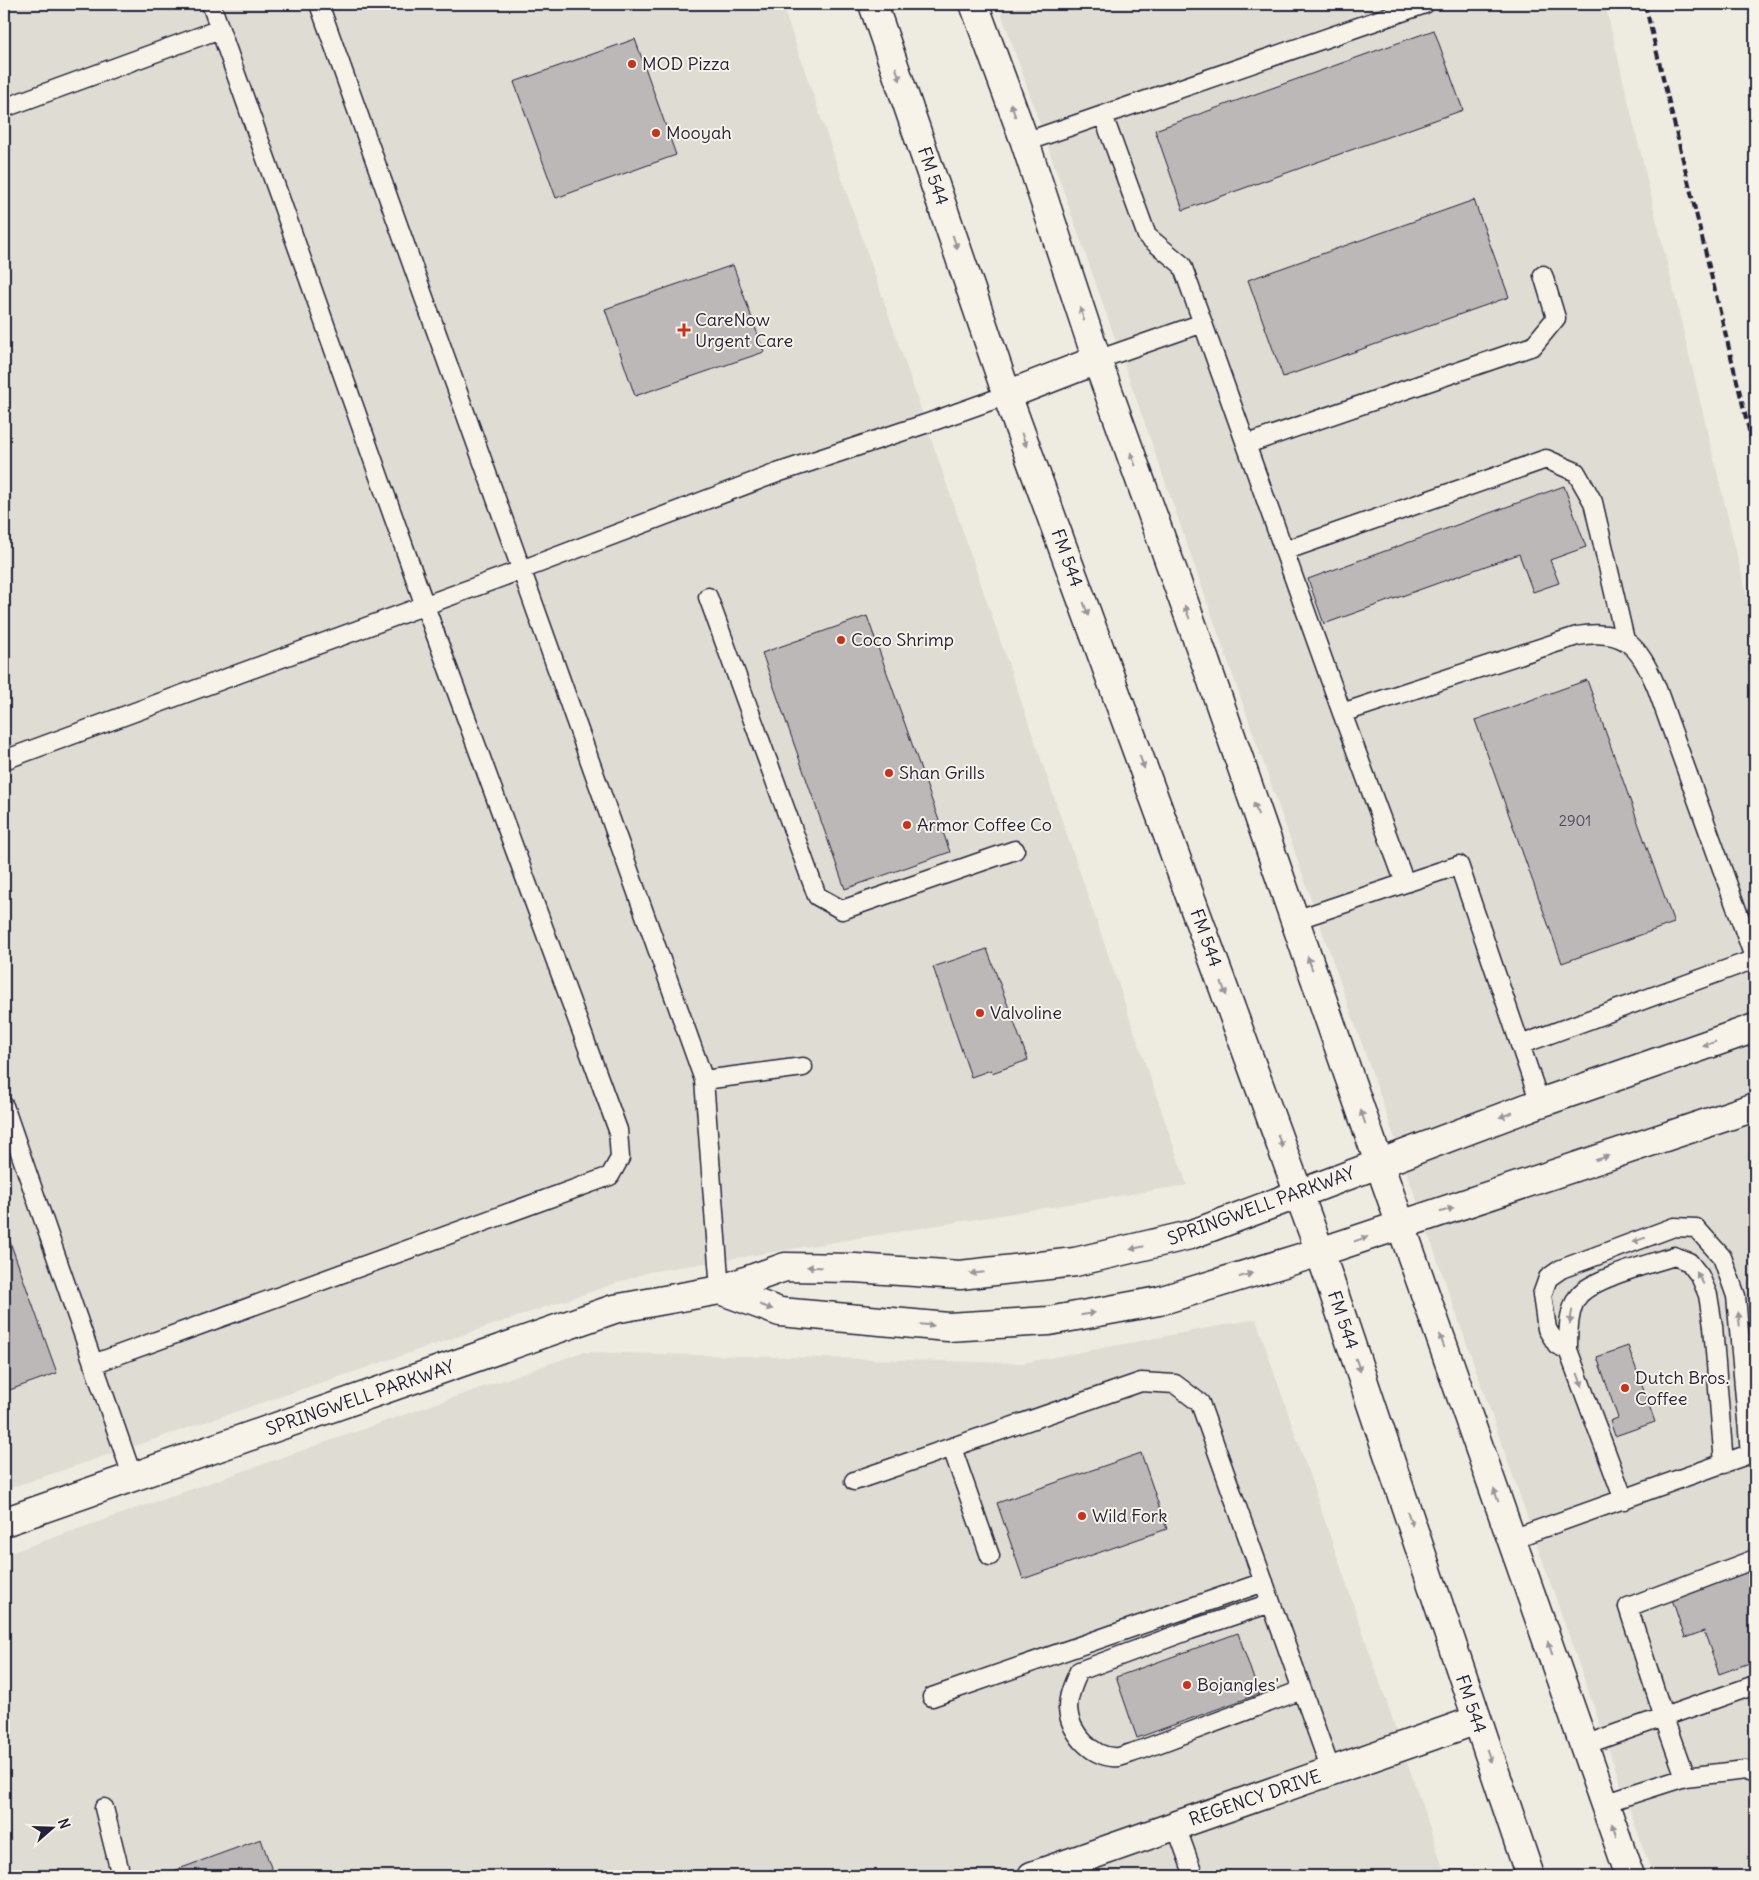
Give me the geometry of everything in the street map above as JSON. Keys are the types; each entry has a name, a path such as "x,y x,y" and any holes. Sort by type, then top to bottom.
{"main road":[{"name":"FM 544","path":"873,4 1007,394 1320,1252 1530,1876"},
{"path":"974,4 1024,142 1097,360 1204,658 1378,1163 1630,1876"},
{"path":"1007,394 1097,360"},
{"name":"SPRINGWELL PARKWAY","path":"4,1522 614,1309 720,1290 785,1267 855,1268 960,1275 1075,1262 1190,1235 1540,1103 1755,1028"},
{"path":"720,1290 780,1312 948,1327 1049,1321 1159,1301 1320,1252 1755,1107"},
{"name":"REGENCY DRIVE","path":"1032,1876 1477,1720"}],"lane":[{"path":"94,1364 610,1176 620,1158 618,1130 426,606 211,4"},
{"path":"320,4 704,1080 720,1290"},
{"path":"1024,142 1425,4"},
{"path":"4,108 220,29"},
{"path":"1103,115 1147,236 1182,265 1342,713 1405,883"},
{"path":"1247,444 1533,346 1556,318 1543,275"},
{"path":"1097,360 1203,323"},
{"path":"4,760 426,606 777,472 928,423 1007,394"},
{"path":"1284,551 1546,459 1576,472 1592,502 1625,640"},
{"path":"708,598 817,896 842,910 1015,850"},
{"path":"1342,713 1577,636 1598,632 1625,640 1639,652 1648,667 1755,960 1520,1045"},
{"path":"1295,920 1459,865 1540,1103"},
{"path":"704,1080 803,1067"},
{"path":"4,1106 133,1478"},
{"path":"1512,1540 1753,1453 1736,1296 1722,1257 1696,1228 1674,1227 1561,1269 1548,1278 1542,1295 1548,1329 1557,1345 1568,1350"},
{"path":"1624,1500 1568,1350 1568,1334 1572,1310 1580,1294 1600,1282 1674,1256 1689,1262 1700,1276 1708,1295 1713,1326 1724,1464"},
{"path":"854,1481 1141,1382 1175,1384 1200,1403 1331,1771"},
{"path":"952,1448 990,1556"},
{"path":"1685,1777 1628,1607 1755,1559"},
{"path":"932,1697 1264,1582"},
{"path":"1271,1603 1190,1630 1079,1671 1072,1687 1068,1708 1073,1725 1083,1742 1100,1754 1117,1757 1141,1750 1302,1690"},
{"path":"1584,1745 1755,1685"},
{"path":"1604,1803 1685,1777 1746,1770 1755,1773"},
{"path":"104,1808 120,1876"},
{"path":"1176,1826 1194,1876"}],"shaded area":[{"path":"4,4 782,4 1187,1185 649,1272 4,1490"},
{"path":"998,4 1605,4 1755,630 1755,1876 1653,1876"},
{"path":"1256,1319 1446,1876 4,1876 4,1555 583,1352 1023,1363"}],"building":[{"path":"1434,30 1463,110 1183,210 1155,130"},
{"path":"635,39 676,155 556,198 514,82"},
{"path":"1474,200 1509,297 1283,377 1248,280"},
{"name":"CareNow Urgent Care","path":"733,265 764,352 635,396 605,309"},
{"path":"1564,486 1586,547 1550,560 1559,583 1533,592 1519,554 1324,624 1308,579"},
{"path":"867,616 950,852 845,889 762,653"},
{"path":"1587,680 1674,923 1562,963 1475,720"},
{"name":"Valvoline","path":"987,949 1028,1060 992,1073 991,1070 971,1077 933,967"},
{"path":"4,1225 57,1373 4,1392"},
{"name":"Dutch Bros. Coffee","path":"1628,1346 1655,1422 1615,1436 1610,1421 1618,1418 1597,1357"},
{"name":"Wild Fork","path":"1141,1453 1167,1529 1023,1579 997,1503"},
{"path":"1755,1569 1755,1661 1719,1674 1704,1631 1685,1638 1672,1599"},
{"name":"Bojangles'","path":"1238,1633 1259,1694 1137,1738 1116,1677"},
{"path":"261,1839 274,1876 166,1876 165,1874"}],"railway":[{"path":"1645,4 1755,455"}],"place":[{"name":"MOD Pizza","path":"632,64"},
{"name":"Mooyah","path":"656,133"},
{"name":"CareNow Urgent Care","path":"684,330"},
{"name":"Coco Shrimp","path":"841,640"},
{"name":"Shan Grills","path":"889,773"},
{"name":"Armor Coffee Co","path":"907,825"},
{"name":"Valvoline","path":"980,1013"},
{"name":"Dutch Bros. Coffee","path":"1625,1388"},
{"name":"Wild Fork","path":"1082,1516"},
{"name":"Bojangles'","path":"1187,1685"}]}
